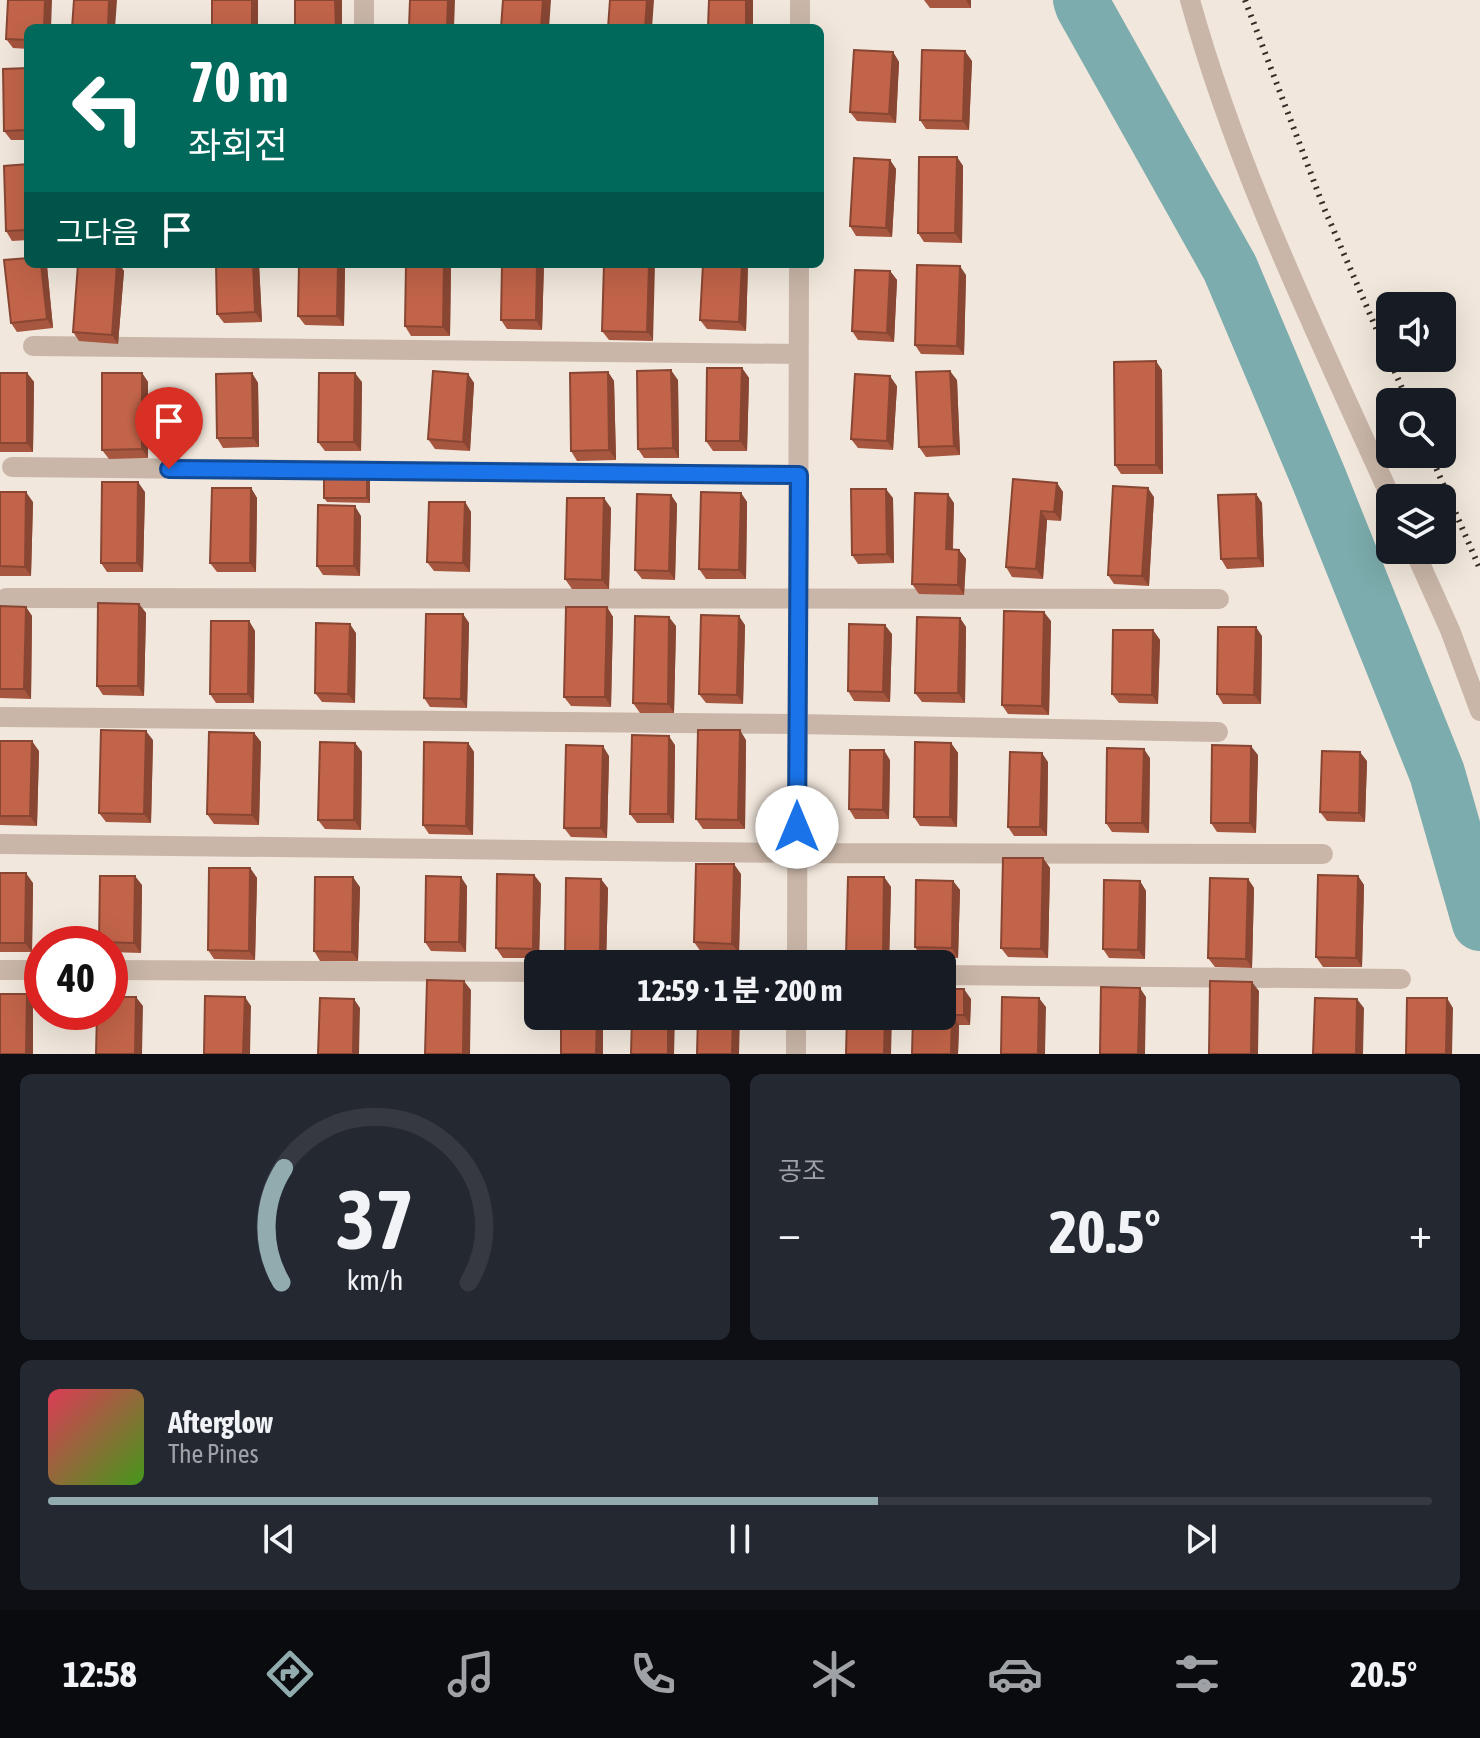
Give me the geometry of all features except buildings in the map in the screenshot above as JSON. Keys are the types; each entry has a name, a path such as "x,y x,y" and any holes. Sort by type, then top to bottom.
{"street":[{"path":"364,0 364,24"},
{"path":"800,0 800,24"},
{"path":"1190,0 1203,47 1265,217 1385,484"},
{"path":"797,950 799,268"},
{"path":"33,346 799,354"},
{"path":"12,467 799,475"},
{"path":"1420,564 1450,630 1480,711"},
{"path":"6,598 1219,599"},
{"path":"0,717 798,724 1218,732"},
{"path":"0,844 797,853 1323,854"},
{"path":"0,970 24,970"},
{"path":"128,970 524,972"},
{"path":"956,975 1401,979"},
{"path":"796,1030 796,1054"}],"waterway":[{"path":"1081,0 1230,268 1437,773 1480,923"}],"railway":[{"path":"1245,0 1324,208 1402,388"},
{"path":"1436,468 1480,569"}],"route":[{"path":"169,469 799,475 797,827"}]}
